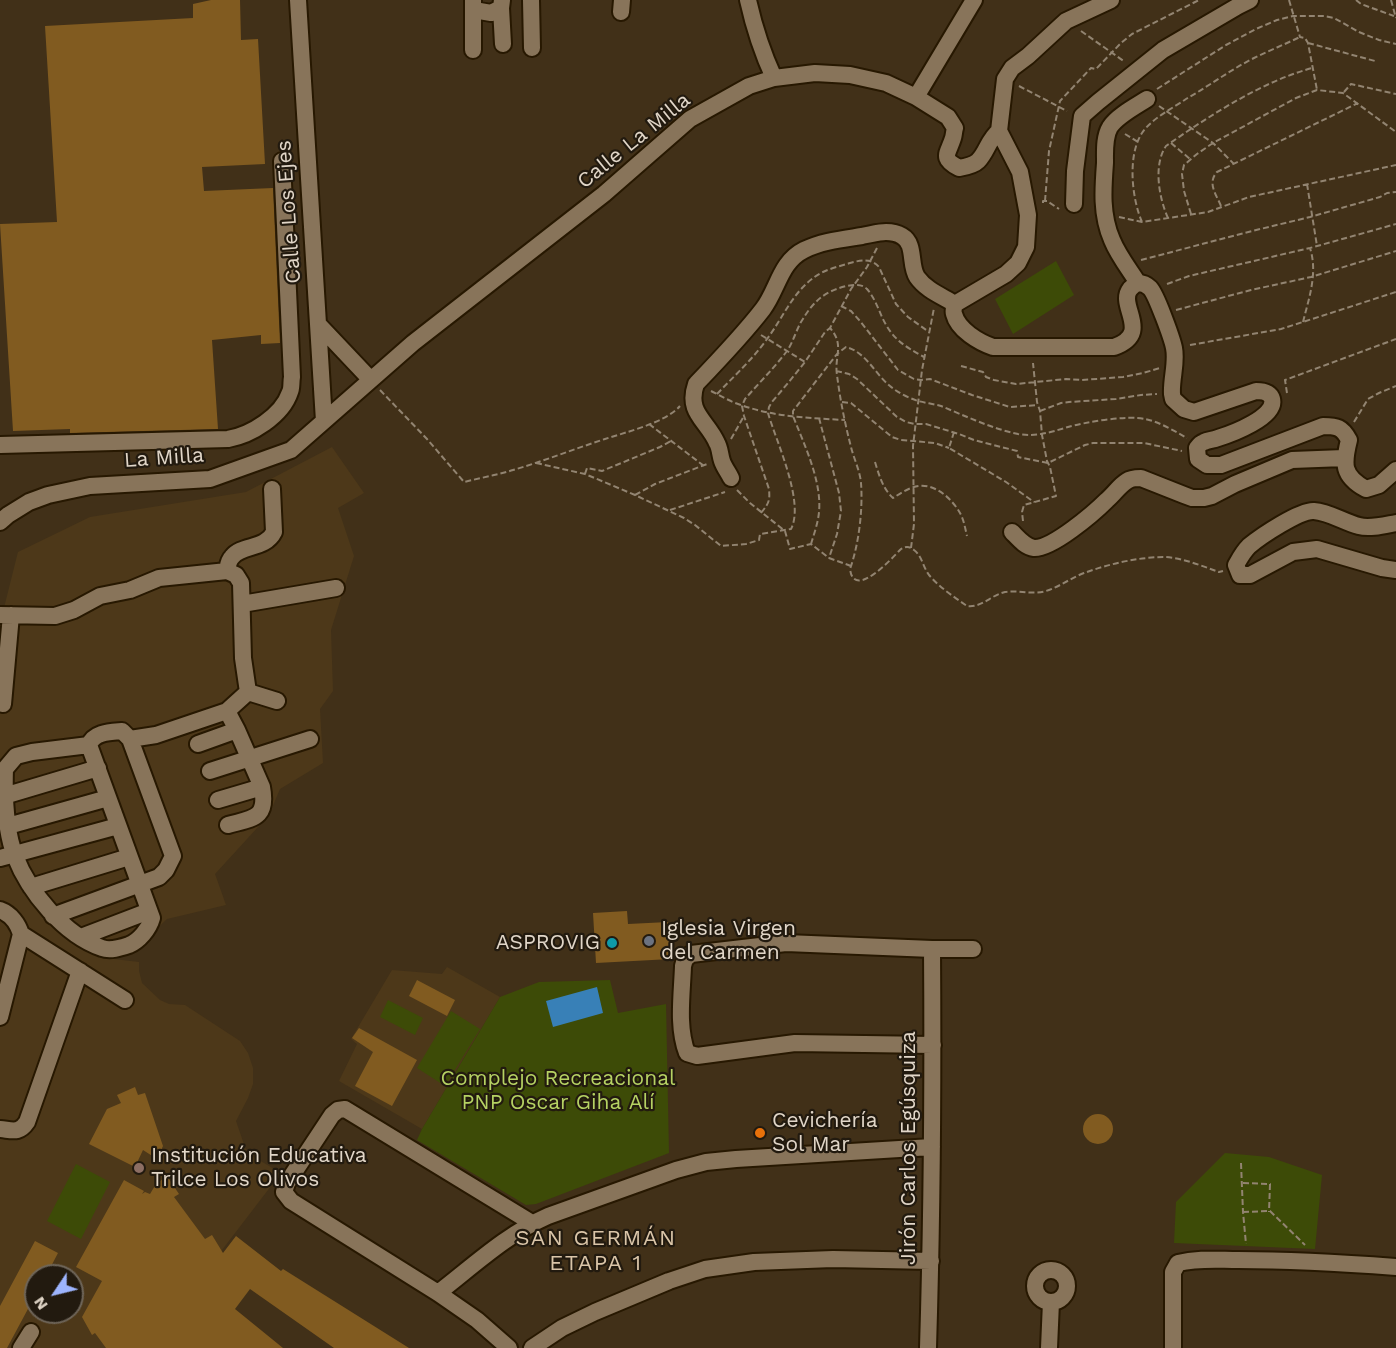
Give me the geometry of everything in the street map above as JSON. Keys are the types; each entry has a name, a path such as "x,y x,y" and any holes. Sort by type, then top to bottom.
{"street":[{"name":"Calle Los Ejes","path":"298,0 324,421"},
{"path":"531,0 532,48"},
{"path":"748,0 754,26 774,78"},
{"path":"916,97 974,0"},
{"path":"955,304 1006,274 1018,263 1026,247 1028,215 1020,172 999,131 1005,79 1012,68 1066,21 1111,0"},
{"path":"1074,204 1076,161 1082,116 1163,50 1250,0"},
{"path":"473,50 473,5 491,13 502,4"},
{"path":"502,4 503,44"},
{"name":"Calle La Milla","path":"324,421 413,343 604,194 690,119 749,86 774,78 815,73 850,75 886,83 916,97 948,117 955,128 947,158 951,164 959,168 978,161 993,136 999,131"},
{"path":"1147,99 1115,121 1109,128 1106,137 1103,195 1112,240 1127,266 1145,287 1162,314 1174,356 1173,399 1184,409 1194,412 1256,391 1263,391 1272,399 1271,406 1261,418 1240,429 1202,442 1198,448 1198,459 1207,465 1221,465 1323,426 1334,426 1344,430 1349,440 1344,458 1346,471 1355,483 1366,489 1378,485 1396,470"},
{"path":"0,445 228,439 241,436 273,416 290,392 292,377 282,161"},
{"path":"734,483 723,462 717,441 696,411 693,394 695,388 765,307 784,268 803,250 824,243 884,232 897,233 906,238 910,247 916,276 927,287 955,304"},
{"path":"955,304 954,315 960,326 982,343 993,347 1103,348 1123,344 1130,336 1132,319 1127,297 1132,286 1145,287"},
{"path":"318,324 371,380"},
{"name":"La Milla","path":"3,515 48,495 90,486 210,479 291,450 324,421"},
{"path":"1012,532 1025,545 1035,548 1046,545 1073,529 1128,480 1135,478 1141,478 1192,498 1204,498 1292,460 1344,458"},
{"path":"227,571 233,554 258,546 271,538 274,532 272,489"},
{"path":"1396,523 1361,527 1315,511 1303,512 1290,518 1250,546 1241,555 1236,565 1240,575 1250,575 1293,552 1317,549 1396,570"},
{"path":"3,704 6,615 55,616 74,610 100,596 130,590 159,578 227,571 236,575 241,583 243,658 248,692"},
{"path":"242,604 336,588"},
{"path":"248,692 277,701"},
{"path":"130,739 156,735 227,711 248,692"},
{"path":"227,711 262,787 264,800 263,808 255,818 228,825"},
{"path":"198,744 237,730"},
{"path":"53,916 139,884 159,877 166,870 173,856 130,739 122,731 96,736 89,745 98,768 118,826 139,884 152,918 150,926 132,944 116,949 103,948 81,937 53,916 7,857 5,769 16,756 89,745"},
{"path":"210,771 310,739"},
{"path":"4,796 98,768"},
{"path":"218,800 262,787"},
{"path":"8,826 108,798"},
{"path":"7,857 118,826"},
{"path":"31,887 129,856"},
{"path":"0,910 18,925 21,934 0,1017"},
{"path":"81,937 149,911"},
{"path":"21,934 125,1000"},
{"path":"933,1045 795,1043 697,1056 687,1053 682,1018 685,959 691,954 786,943 974,949"},
{"name":"Jirón Carlos Egúsquiza","path":"928,1348 931,1261 932,949"},
{"path":"0,1129 16,1131 23,1128 27,1122 80,971"},
{"path":"509,1348 477,1320 291,1201 284,1192 287,1183 332,1115 338,1110 345,1109 532,1223"},
{"path":"438,1293 532,1223 676,1170 706,1162 736,1158 932,1147"},
{"path":"532,1348 562,1328 595,1312 669,1281 705,1269 754,1262 834,1259 931,1261"},
{"path":"1173,1348 1173,1272 1178,1263 1191,1260 1248,1260 1396,1267"},
{"path":"1049,1348 1051,1302"},
{"path":"21,1348 31,1332"}],"path":[{"path":"1289,0 1300,37"},
{"path":"1356,0 1395,17"},
{"path":"1391,0 1395,17"},
{"path":"1234,164 1213,143 1147,99 1174,76 1226,45 1256,28 1293,16 1334,18 1359,32 1396,44"},
{"path":"1066,21 1130,65 1134,72"},
{"path":"1142,222 1134,198 1133,167 1136,147 1141,134 1147,127 1167,111 1253,58 1300,37 1305,38 1308,43 1317,90"},
{"path":"1308,43 1375,61"},
{"path":"1168,218 1160,195 1159,167 1161,153 1166,146 1233,103 1280,80 1312,68"},
{"path":"1343,93 1351,84 1396,94"},
{"path":"1191,214 1182,174 1184,165 1213,143 1296,98 1317,90 1343,93 1396,132"},
{"path":"1221,207 1211,183 1212,177 1217,172 1358,103"},
{"path":"1171,143 1190,159"},
{"path":"1105,214 1142,222 1208,212 1249,197 1396,165"},
{"path":"1307,184 1317,246"},
{"path":"1127,266 1137,261 1396,192"},
{"path":"1042,210 1043,201 1047,201 1062,211 1070,203 1074,204"},
{"path":"1145,287 1310,248 1396,224"},
{"path":"536,463 585,474 636,495 695,525 721,546 746,544 759,540 760,534 791,529 795,503 787,468 768,413 769,407 830,328 841,305 871,260 884,232"},
{"path":"1303,322 1313,276 1310,248"},
{"path":"1162,314 1313,276 1396,252"},
{"path":"717,394 768,339 796,294 812,279 825,271 858,261 871,260 879,267 896,304 908,317 929,332"},
{"path":"761,513 770,500 769,489 742,406 745,399 787,351 813,304 832,290 854,284 862,285 868,291 885,324 897,340 924,357"},
{"path":"961,366 983,372 994,380 1016,384 1123,377 1143,373 1174,356 1303,322 1396,292"},
{"path":"911,548 914,524 913,442 924,357 937,293"},
{"path":"841,305 851,311 860,321 898,370 914,379 930,379 1010,407 1038,405"},
{"path":"748,326 805,362"},
{"path":"830,328 837,336 836,371 841,402 861,482 861,519 851,566 851,574 855,578 861,580 868,578 877,573 901,549 911,548 920,555 925,568 932,577 967,606 974,607 1002,592 1046,591 1083,574 1116,563 1166,557 1219,572 1229,570 1236,565"},
{"path":"1272,399 1287,395 1285,380 1396,339"},
{"path":"811,544 819,512 816,483 793,416 795,408 837,354 846,347 860,354 889,386 918,401 938,405 1019,434 1042,435 1095,421 1144,419 1160,424 1198,448"},
{"path":"1012,532 1023,522 1024,505 1056,496 1042,435 1032,348"},
{"path":"836,371 858,379 897,417 906,422 926,424 1017,451 1018,457 1048,463 1094,443 1144,443 1178,451 1198,448"},
{"path":"371,380 464,482 511,471 649,424 676,411 695,388 717,394 742,406 768,413 845,420"},
{"path":"1346,434 1368,399 1396,386"},
{"path":"1040,411 1061,403 1172,394"},
{"path":"841,402 851,403 892,437 913,442 935,443 949,448 1006,482 1034,502"},
{"path":"636,495 655,484 704,466 721,455 744,416"},
{"path":"819,418 841,511 837,534 829,558"},
{"path":"649,424 704,466"},
{"path":"949,448 954,432"},
{"path":"585,474 587,468 602,471 671,441"},
{"path":"875,462 881,481 893,498 914,487 929,486 952,501 961,514 967,536"},
{"path":"669,510 699,500 734,483 761,513 785,531 790,549 811,544"},
{"path":"811,544 829,558 851,566"},
{"path":"1241,1163 1248,1260"},
{"path":"1242,1184 1270,1184 1269,1212"},
{"path":"1243,1212 1269,1212 1323,1262"}],"shaded area":[{"path":"332,447 364,493 338,508 354,556 331,630 333,691 320,709 323,763 280,789 269,815 215,874 226,905 167,919 129,955 97,957 139,962 142,983 160,1000 169,1004 185,1005 240,1041 248,1053 253,1068 253,1084 236,1121 247,1153 281,1173 147,1348 0,1348 0,624 18,552 90,517 246,492"},
{"path":"447,967 500,997 422,1129 339,1081 357,1044 351,1039 392,970 442,974"}],"green space":[{"path":"1056,261 1074,295 1013,334 995,299"},
{"name":"Complejo Recreacional PNP Oscar Giha Alí","path":"610,980 618,1013 666,1004 669,1153 536,1204 526,1205 417,1140 500,997 539,982"},
{"path":"388,1000 423,1018 415,1035 380,1017"},
{"path":"451,1011 480,1029 445,1086 417,1068"},
{"path":"1225,1153 1269,1157 1322,1175 1315,1249 1174,1243 1176,1202"},
{"path":"76,1164 110,1182 81,1239 47,1221"}],"water":[{"path":"597,987 603,1013 553,1027 546,1001"}],"building":[{"path":"211,0 240,0 241,40 258,39 265,164 202,167 204,191 273,188 280,343 261,344 261,335 212,340 218,429 70,433 70,429 13,431 0,224 57,222 45,26 193,18 193,4"},
{"path":"627,911 628,924 668,922 671,959 596,963 593,913"},
{"path":"417,980 455,1000 447,1016 409,996"},
{"path":"359,1028 417,1060 392,1106 355,1086 373,1052 352,1038"},
{"path":"135,1087 138,1095 145,1093 163,1146 157,1159 143,1150 135,1167 89,1144 107,1109 121,1103 117,1095"},
{"path":"1098,1114 1109,1118 1113,1129 1109,1140 1098,1144 1087,1140 1083,1129 1087,1118"},
{"path":"167,1176 179,1194 174,1197 205,1239 212,1235 223,1253 236,1236 281,1271 283,1269 409,1348 334,1348 250,1289 235,1309 283,1348 106,1348 95,1333 92,1335 84,1321 84,1313 102,1281 84,1271 84,1264 78,1264 124,1180 144,1191 142,1194 145,1192 150,1194 156,1184"},
{"path":"35,1241 58,1253 52,1264 24,1264 24,1316 7,1348 0,1348 0,1306"}],"place":[{"name":"Iglesia Virgen del Carmen","path":"649,941"},
{"name":"ASPROVIG","path":"612,943"},
{"name":"Cevichería Sol Mar","path":"760,1133"},
{"name":"Institución Educativa Trilce Los Olivos","path":"139,1168"}],"district":[{"name":"SAN GERMÁN ETAPA 1","path":"596,1252"}]}
